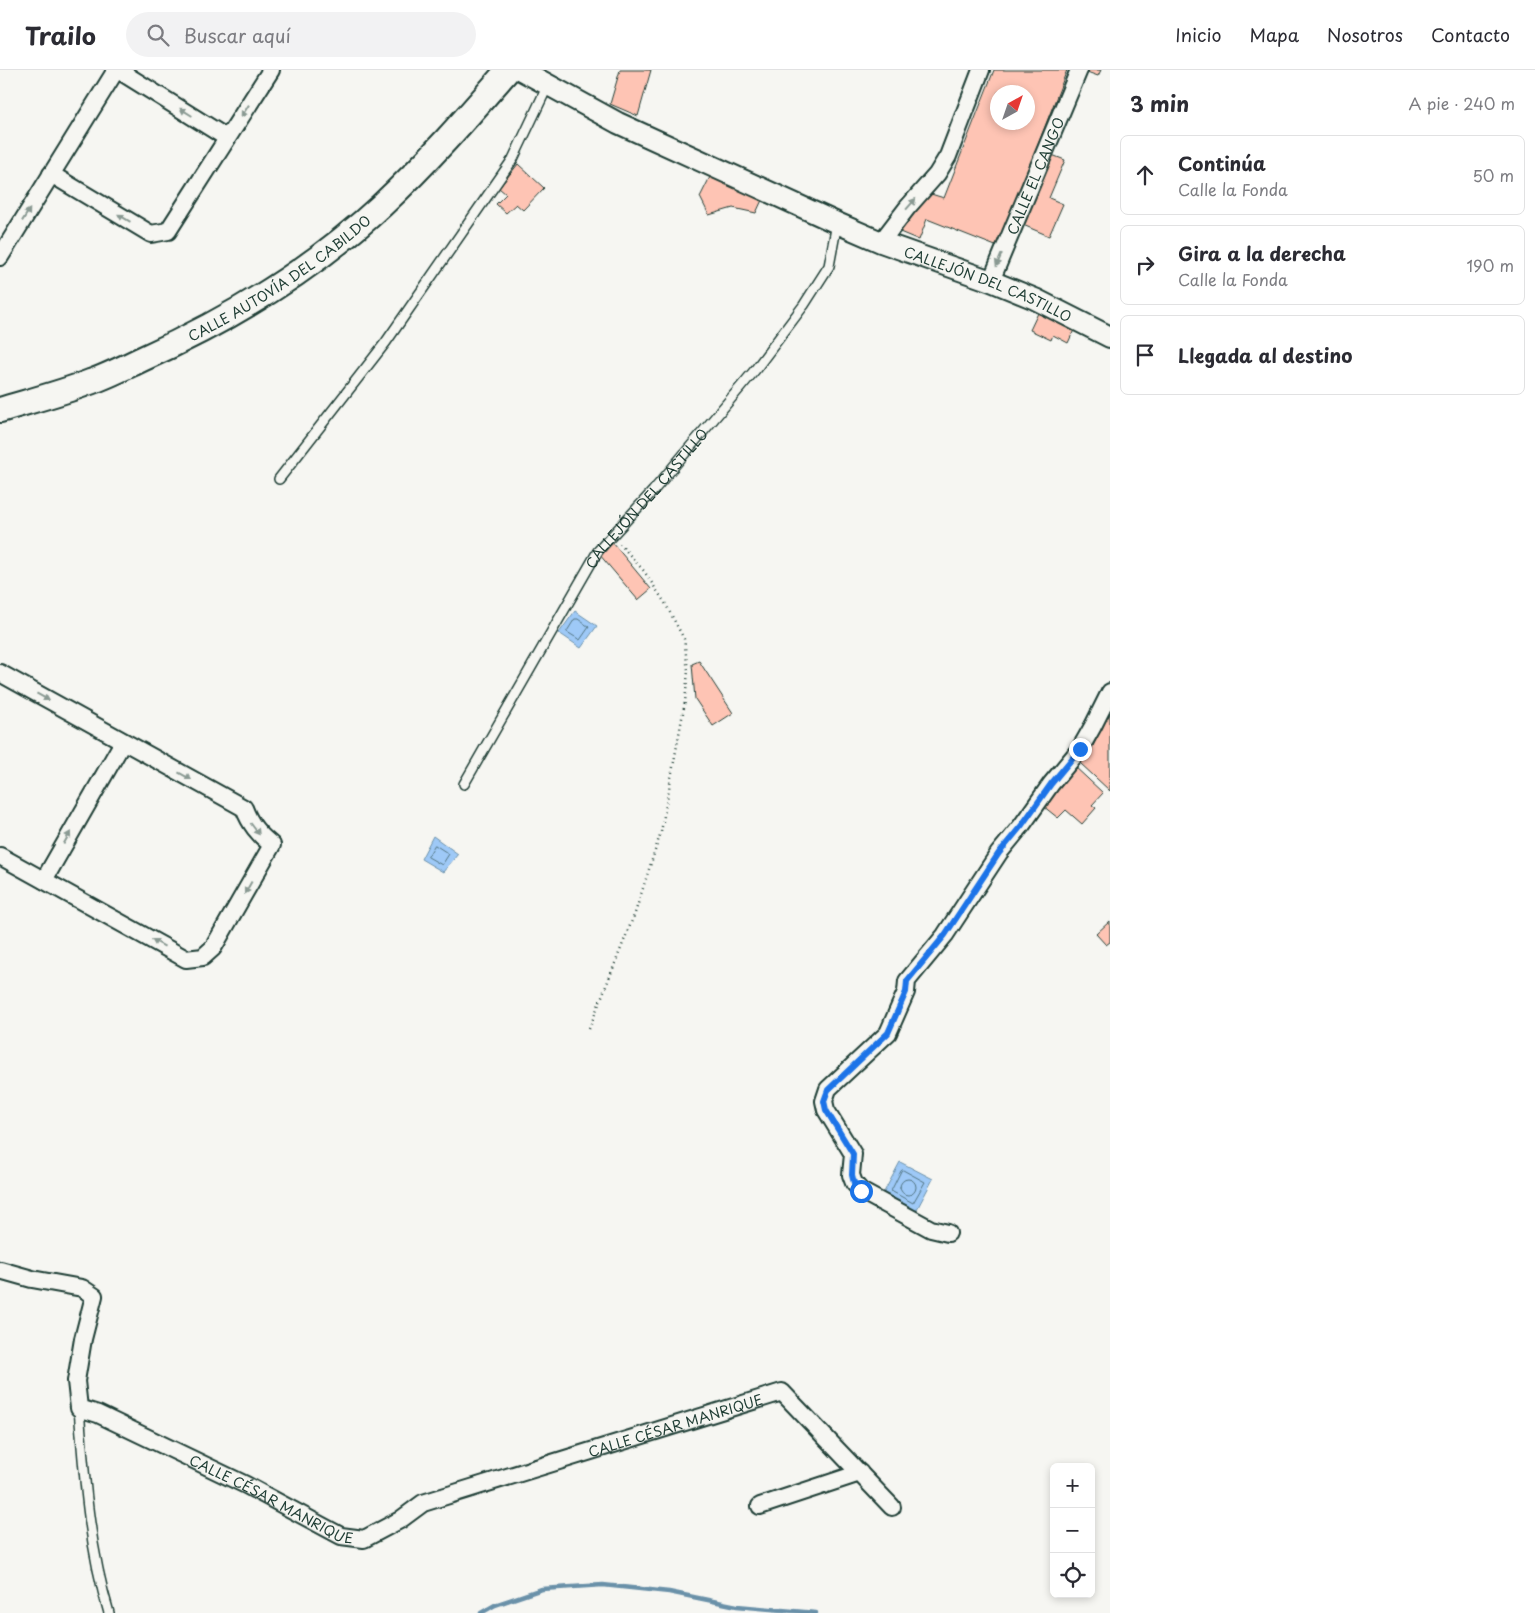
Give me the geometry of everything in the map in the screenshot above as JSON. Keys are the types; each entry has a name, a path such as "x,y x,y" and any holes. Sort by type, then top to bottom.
{"main road":[{"name":"CALLE AUTOVÍA DEL CABILDO","path":"0,410 90,382 189,338 239,310 332,247 382,205 442,144 508,70"}],"street":[{"path":"0,257 117,70 227,138"},
{"path":"51,174 150,234 168,231 271,70"},
{"name":"CALLEJÓN DEL CASTILLO","path":"521,70 618,123 837,223 881,242 991,281 1035,300 1110,337"},
{"path":"881,242 937,174 948,156 980,70"},
{"name":"CALLE EL CANGO","path":"991,281 1079,70"},
{"path":"0,673 244,808 250,822 259,835 272,845 213,948 203,957 186,959 0,856"},
{"path":"948,1234 931,1229 861,1191 854,1183 852,1175 853,1154 826,1110 824,1101 828,1090 888,1033 906,992 907,981 945,935 999,853 1022,825 1056,777 1080,749 1110,692"},
{"path":"44,880 123,742"},
{"path":"0,1270 32,1279 82,1288 94,1296 83,1339 76,1381 79,1408"},
{"name":"CALLE CÉSAR MANRIQUE","path":"79,1408 98,1414 246,1486 341,1536 364,1538 400,1520 423,1503 782,1392 860,1473"},
{"path":"760,1506 860,1473 892,1507"}],"lane":[{"path":"279,479 386,342 513,159 548,85"},
{"name":"CALLEJÓN DEL CASTILLO","path":"464,784 598,551 653,490 754,370 804,305 829,266 837,223"},
{"path":"79,1408 86,1493 103,1592 109,1613"}],"path":[{"path":"589,1029 635,913 660,832 685,702 688,671 684,639 665,603 644,571 612,536"}],"water":[{"path":"575,611 597,626 581,648 559,633"},
{"path":"433,836 458,854 443,872 421,859"},
{"path":"900,1162 933,1179 916,1211 883,1194"}],"building":[{"path":"620,70 651,70 638,116 610,104"},
{"path":"994,70 1067,70 998,247 927,219 919,240 895,230 931,194 944,198"},
{"path":"1087,70 1101,70 1098,76 1087,72"},
{"path":"1052,155 1065,160 1049,198 1063,204 1049,236 1023,225"},
{"path":"518,164 544,188 523,210 516,204 506,213 496,204 506,194 499,188"},
{"path":"710,177 762,200 756,213 733,208 709,215 700,197"},
{"path":"1038,313 1074,330 1068,343 1053,335 1051,340 1030,330"},
{"path":"612,542 651,589 638,600 599,554"},
{"path":"699,661 733,713 713,726 695,699 692,664"},
{"path":"1109,713 1110,791 1080,763 1091,750"},
{"path":"1073,765 1103,793 1092,805 1096,808 1082,824 1066,810 1058,818 1043,806"},
{"path":"1110,921 1110,942 1106,945 1096,934"}],"waterway":[{"path":"481,1613 495,1605 542,1589 603,1585 669,1592 737,1606 816,1613"}],"route":[{"path":"861,1191 854,1183 852,1175 853,1154 826,1110 824,1101 828,1090 888,1033 906,992 907,981 945,935 999,853 1080,749"}]}
